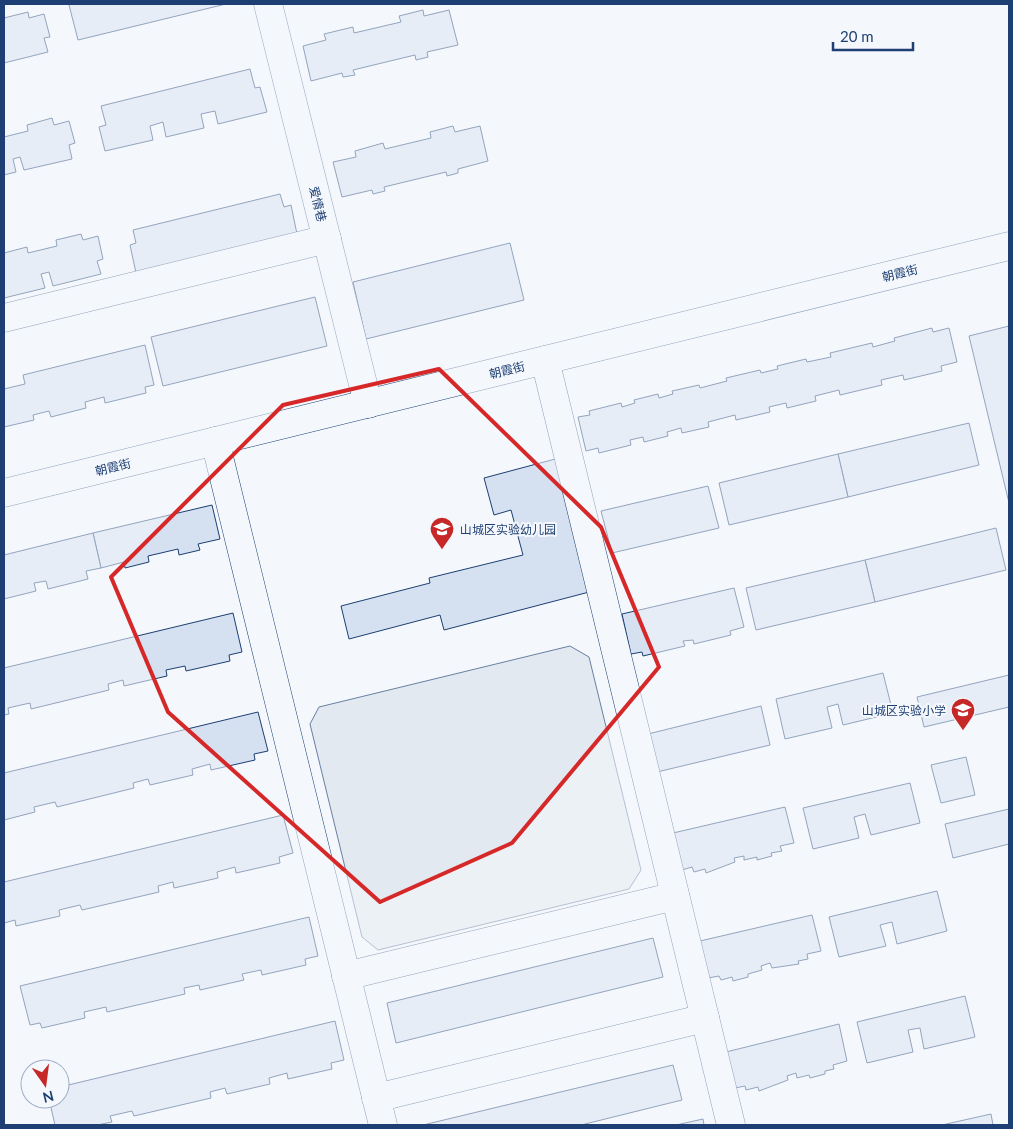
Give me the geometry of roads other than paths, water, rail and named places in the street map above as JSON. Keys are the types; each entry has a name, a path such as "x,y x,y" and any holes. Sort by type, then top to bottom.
{"street":[{"name":"爱情巷","path":"268,4 368,404"},
{"path":"4,318 327,239"},
{"name":"朝霞街","path":"4,493 1009,246"},
{"path":"545,360 731,1125"},
{"path":"215,442 383,1125"},
{"path":"346,976 675,896"},
{"path":"376,1098 705,1018"}],"place":[{"name":"山城区实验幼儿园","path":"442,550"},
{"name":"山城区实验小学","path":"963,731"}]}
